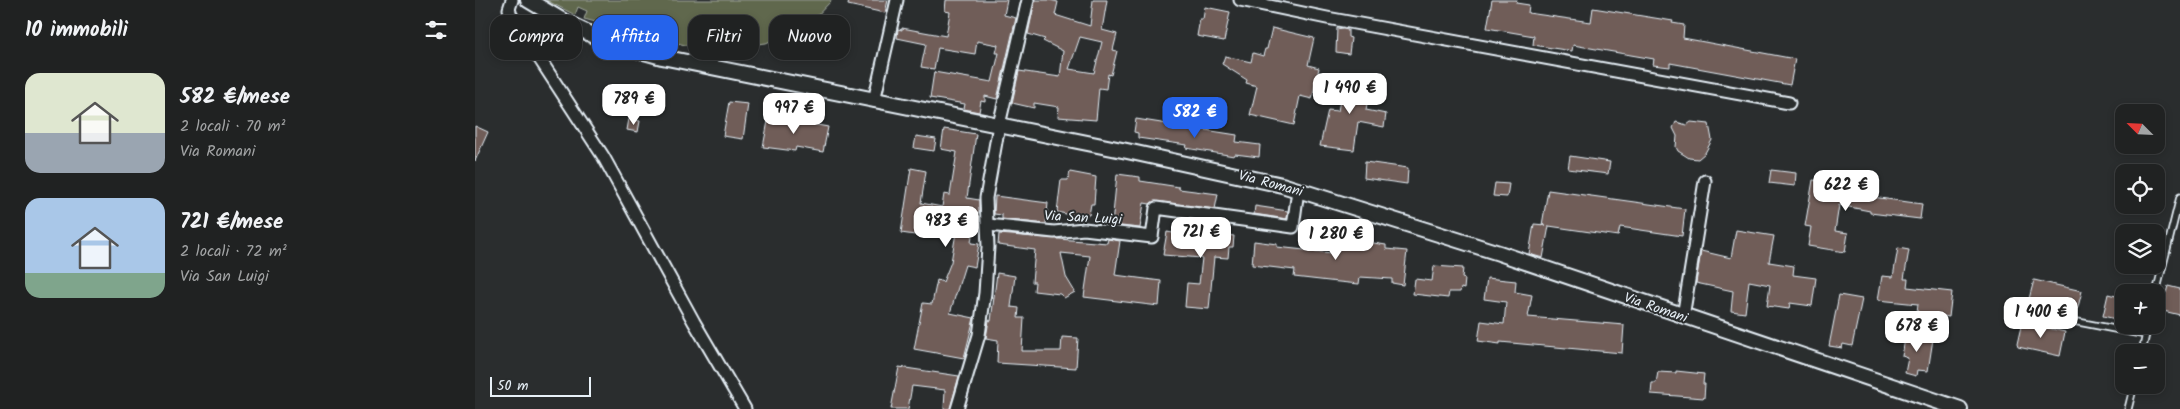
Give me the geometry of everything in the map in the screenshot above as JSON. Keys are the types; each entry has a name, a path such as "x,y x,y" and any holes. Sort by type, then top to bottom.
{"street":[{"path":"512,0 509,9 511,15 603,156 694,322 745,409"},
{"name":"Via Romani","path":"529,0 565,22 605,41 662,58 1245,176 1298,190 1499,254 1960,409"},
{"path":"874,101 897,0"},
{"path":"957,409 979,336 989,247 987,198 999,125 1028,0"},
{"path":"1240,0 1346,22 1789,103"},
{"path":"1683,316 1705,182"},
{"name":"Via San Luigi","path":"988,225 1054,232 1084,229 1152,237 1156,208 1293,227 1298,190"}],"lane":[{"path":"2158,284 2180,197"},
{"path":"2021,311 2146,335 2144,344"},
{"path":"2128,409 2132,394"}],"green space":[{"path":"546,0 832,0 818,15 769,15 769,42 759,44 759,15 688,15 688,45 678,43 678,15 592,15 592,21 584,19 587,11 578,7 575,15"}],"building":[{"path":"849,0 888,0 885,13 848,5"},
{"path":"946,0 1007,0 1004,15 1016,18 997,99 985,96 985,102 981,101 979,112 964,109 965,104 930,98 934,72 992,82 999,53 996,53 998,45 977,41 975,54 938,48 934,69 921,67 926,44 897,38 898,29 902,30 902,28 946,36 950,12 945,11"},
{"path":"1035,0 1058,2 1055,15 1090,26 1093,0 1107,0 1102,30 1117,34 1113,50 1117,51 1111,75 1108,74 1106,89 1099,88 1096,120 1058,117 1059,107 1034,103 1034,108 1012,103 1019,71 1060,77 1063,51 1043,41 1045,39 1028,34","holes":["1080,37 1102,42 1094,73 1069,69"]},
{"path":"1492,0 1517,0 1516,3 1529,5 1528,13 1591,22 1593,8 1673,21 1672,23 1684,25 1683,38 1795,59 1790,85 1670,63 1670,67 1653,65 1654,59 1573,45 1572,51 1533,45 1534,36 1487,28"},
{"path":"1205,7 1230,12 1224,41 1197,36 1200,19 1203,19"},
{"path":"1272,28 1314,38 1308,65 1319,68 1312,99 1300,96 1294,125 1250,115 1257,86 1246,83 1247,80 1222,64 1225,56 1251,62 1253,53 1263,56 1265,49 1267,49"},
{"path":"1337,28 1348,30 1348,37 1351,38 1349,54 1336,52"},
{"path":"1353,75 1371,78 1366,110 1386,114 1384,127 1358,122 1354,150 1320,146 1328,110 1338,111 1344,78 1352,80"},
{"path":"729,102 748,104 743,139 723,136"},
{"path":"769,116 828,127 823,152 796,147 795,151 763,147"},
{"path":"629,119 640,121 638,132 627,130"},
{"path":"1136,119 1237,135 1236,142 1260,145 1259,157 1235,154 1234,156 1186,148 1187,145 1138,138 1138,133 1134,132"},
{"path":"1676,122 1687,125 1691,122 1709,124 1712,140 1705,153 1698,159 1689,158 1678,151 1676,147 1677,136 1673,128"},
{"path":"475,126 488,132 475,161"},
{"path":"944,129 976,134 967,198 979,200 979,213 975,213 971,243 979,244 975,267 965,265 950,313 974,318 964,358 914,349 923,303 932,304 937,280 943,282 951,262 958,221 932,217 929,237 901,233 911,168 926,171 921,203 942,207 944,194 950,195 957,152 941,149"},
{"path":"916,136 936,139 934,151 914,148"},
{"path":"1570,156 1610,162 1608,174 1568,169"},
{"path":"1365,162 1408,168 1407,184 1364,178"},
{"path":"1771,170 1796,173 1795,186 1769,183"},
{"path":"1070,172 1096,177 1094,204 1091,204 1089,215 1080,214 1080,217 1057,212 1061,180 1068,180"},
{"path":"1117,174 1140,177 1140,181 1179,187 1179,189 1218,194 1215,209 1154,201 1150,204 1144,203 1140,228 1112,225"},
{"path":"1835,179 1846,181 1844,193 1922,204 1920,219 1870,213 1870,211 1839,205 1835,231 1848,233 1845,252 1808,246 1811,227 1805,226 1813,180 1835,183"},
{"path":"1495,183 1509,184 1507,197 1493,196"},
{"path":"1548,190 1685,209 1682,236 1620,227 1618,236 1549,226 1543,258 1529,254 1534,224 1542,225"},
{"path":"995,196 1048,203 1046,224 1002,219 1002,215 994,214"},
{"path":"1255,206 1288,211 1287,219 1254,214"},
{"path":"1206,223 1224,225 1227,228 1226,235 1234,236 1233,247 1229,247 1228,258 1214,257 1209,309 1185,307 1187,283 1199,284 1202,258 1163,255 1167,232 1204,238"},
{"path":"1736,230 1774,236 1769,262 1794,266 1793,275 1816,278 1812,306 1790,303 1789,309 1767,306 1770,285 1749,281 1745,313 1731,311 1733,291 1696,283 1701,251 1731,258"},
{"path":"1334,232 1362,237 1361,241 1386,245 1386,249 1407,251 1403,285 1392,283 1392,279 1360,277 1359,284 1294,277 1295,270 1252,265 1254,241 1277,244 1277,247 1332,253"},
{"path":"999,234 1107,243 1108,239 1120,241 1115,275 1161,281 1159,306 1084,297 1090,256 1061,253 1066,277 1075,292 1064,298 1060,294 1034,291 1035,282 1032,282 1035,250 998,245"},
{"path":"1898,248 1909,250 1904,279 1908,279 1907,287 1952,292 1949,317 1917,312 1918,304 1878,300 1882,276 1893,277"},
{"path":"1434,266 1463,268 1464,289 1461,288 1460,292 1449,292 1448,298 1413,294 1415,279 1432,281"},
{"path":"997,273 1015,276 1011,307 1019,308 1018,318 1024,318 1022,351 1061,351 1062,337 1078,338 1076,368 997,363 998,340 986,338 989,320 991,321"},
{"path":"1487,278 1516,281 1515,292 1532,295 1528,317 1624,325 1622,353 1478,341 1481,321 1504,324 1506,302 1484,299"},
{"path":"2034,280 2082,291 2077,311 2029,299"},
{"path":"2168,286 2180,289 2180,315 2165,311"},
{"path":"2108,294 2115,296 2115,319 2103,316"},
{"path":"1839,295 1862,299 1852,346 1843,344 1842,348 1829,346"},
{"path":"2022,322 2065,332 2060,356 2018,347"},
{"path":"1906,333 1933,339 1928,371 1917,370 1916,376 1905,373 1908,358 1902,356"},
{"path":"899,367 959,376 950,409 944,409 945,390 912,386 908,409 891,409"},
{"path":"1676,371 1704,374 1704,398 1651,394 1652,383 1656,383 1658,372 1676,373"}]}
